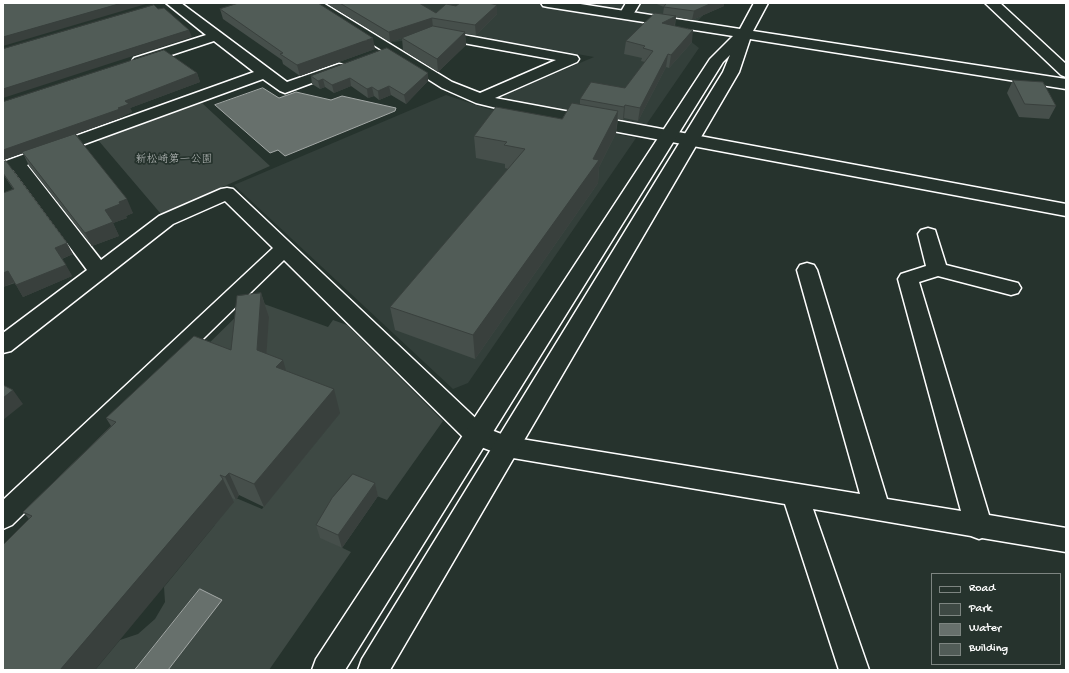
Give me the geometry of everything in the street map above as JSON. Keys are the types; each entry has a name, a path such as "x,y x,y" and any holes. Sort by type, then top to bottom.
{"street":[{"path":"314,3 447,85 480,99 516,108 1066,210"},
{"path":"548,3 629,9 745,33 1066,84"},
{"path":"373,670 731,72 745,33 761,3"},
{"path":"992,3 1060,61 1066,72"},
{"path":"169,4 216,36 285,88 404,44"},
{"path":"426,36 433,33 572,60 480,99"},
{"path":"327,670 717,59 745,33"},
{"path":"125,66 216,36"},
{"path":"98,270 10,165 265,73"},
{"path":"3,345 98,270 166,220 227,193 477,435 507,447 979,527 1066,540"},
{"path":"928,234 937,269"},
{"path":"3,517 285,248"},
{"path":"979,527 908,279 937,269 1012,288"},
{"path":"807,270 877,509"},
{"path":"795,495 854,670"}],"shaded area":[{"path":"329,3 690,3 708,10 684,36 699,48 646,125 579,113 549,110 505,101 504,95 594,57 434,29 402,41 394,42 373,33"},
{"path":"446,95 488,109 636,138 468,383 453,389 234,185"}],"green space":[{"name":"新松崎第一公園","path":"202,103 270,166 161,214 98,140"},
{"path":"253,300 328,327 333,320 347,325 443,421 387,500 364,491 320,537 351,552 269,670 95,670 120,640 138,634 155,619 165,602 164,587 214,526 229,495 262,509 340,413 197,355"}],"water":[{"path":"263,88 279,98 296,92 331,100 342,96 396,108 395,111 285,156 278,150 270,153 215,105"},
{"path":"200,589 222,600 168,670 135,670"}],"building":[{"path":"3,3 122,3 3,37"},
{"path":"239,3 318,3 373,38 297,65 280,54 283,53 220,9"},
{"path":"340,3 419,3 436,13 446,4 456,6 460,3 488,3 497,5 475,25 432,18 389,32"},
{"path":"667,3 712,3 694,11 664,7"},
{"path":"154,5 158,9 164,8 189,30 3,89 3,49"},
{"path":"655,13 676,16 662,23 693,30 671,55 668,54 640,108 625,105 624,107 580,99 591,82 625,88 653,51 643,48 645,46 626,41"},
{"path":"433,26 465,32 437,59 402,38"},
{"path":"387,48 428,73 404,95 389,86 378,91 372,87 367,89 350,78 332,85 323,79 318,81 311,76"},
{"path":"164,50 197,73 125,101 129,104 118,108 120,109 3,150 3,102"},
{"path":"1013,80 1043,82 1056,106 1025,104"},
{"path":"572,103 618,111 593,159 599,160 473,335 390,307 525,149 504,145 507,142 474,136 496,107 562,119"},
{"path":"75,134 127,199 119,202 120,204 105,210 113,222 85,233 22,152"},
{"path":"6,161 67,243 55,248 66,265 16,285 8,271 3,273 3,193 14,189 3,173 3,162"},
{"path":"261,293 257,350 283,360 276,367 334,389 254,484 229,473 225,477 220,475 223,479 60,670 3,670 3,545 32,516 23,512 116,422 106,418 194,336 231,350 237,296"},
{"path":"3,385 13,390 3,398"},
{"path":"353,474 375,483 338,535 316,525 332,498"}]}
